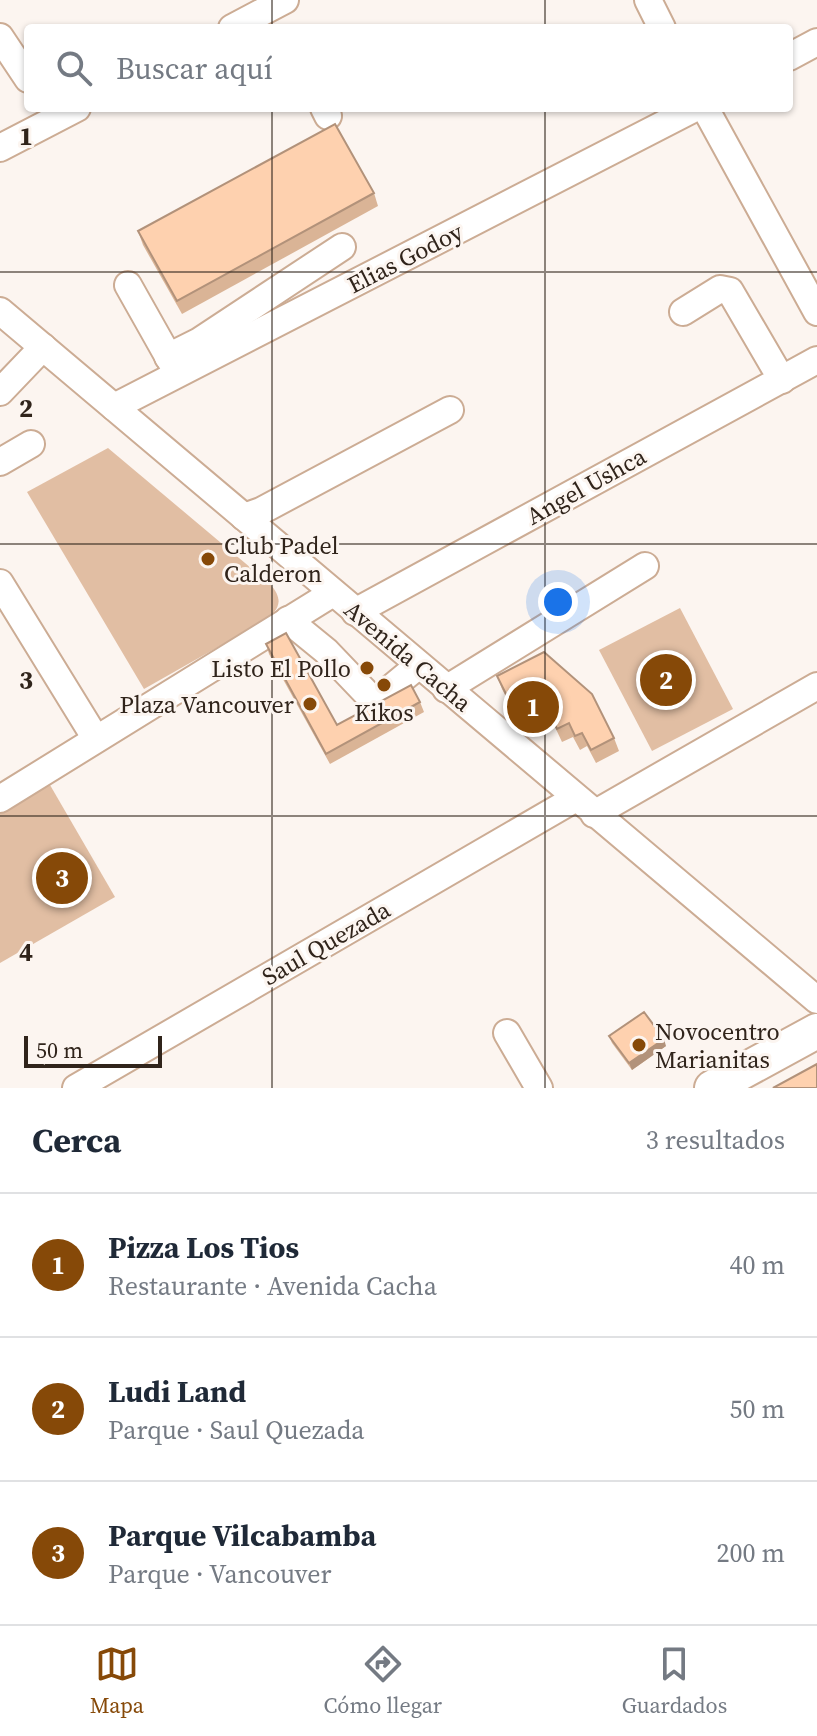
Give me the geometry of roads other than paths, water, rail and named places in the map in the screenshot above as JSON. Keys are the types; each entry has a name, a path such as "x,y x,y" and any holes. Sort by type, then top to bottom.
{"main road":[{"path":"712,1088 817,1031"},
{"path":"759,1088 817,1057"}],"street":[{"path":"648,0 660,24"},
{"path":"243,24 274,13"},
{"path":"0,37 24,73"},
{"path":"793,55 817,42"},
{"path":"0,148 60,112"},
{"name":"Elias Godoy","path":"114,407 173,366 687,112"},
{"path":"707,112 817,312"},
{"path":"128,285 173,366 198,342 342,247"},
{"path":"683,312 720,289 730,291 782,380"},
{"name":"Avenida Cacha","path":"0,311 817,1000"},
{"path":"0,392 43,347"},
{"name":"Angel Ushca","path":"355,612 817,360"},
{"path":"244,517 261,511 450,410"},
{"path":"0,462 31,444"},
{"path":"446,689 645,566"},
{"path":"0,583 96,739"},
{"path":"1,797 333,593"},
{"path":"288,620 326,651 370,697 379,698 419,665"},
{"name":"Saul Quezada","path":"76,1088 585,806 817,686"},
{"path":"507,1033 539,1088"}],"place":[{"name":"Club Padel Calderon","path":"208,559"},
{"name":"Listo El Pollo","path":"367,668"},
{"name":"Ludi Land","path":"666,680"},
{"name":"Kikos","path":"384,685"},
{"name":"Plaza Vancouver","path":"310,704"},
{"name":"Pizza Los Tios","path":"533,707"},
{"name":"Parque Vilcabamba","path":"62,878"},
{"name":"Novocentro Marianitas","path":"639,1045"}]}
